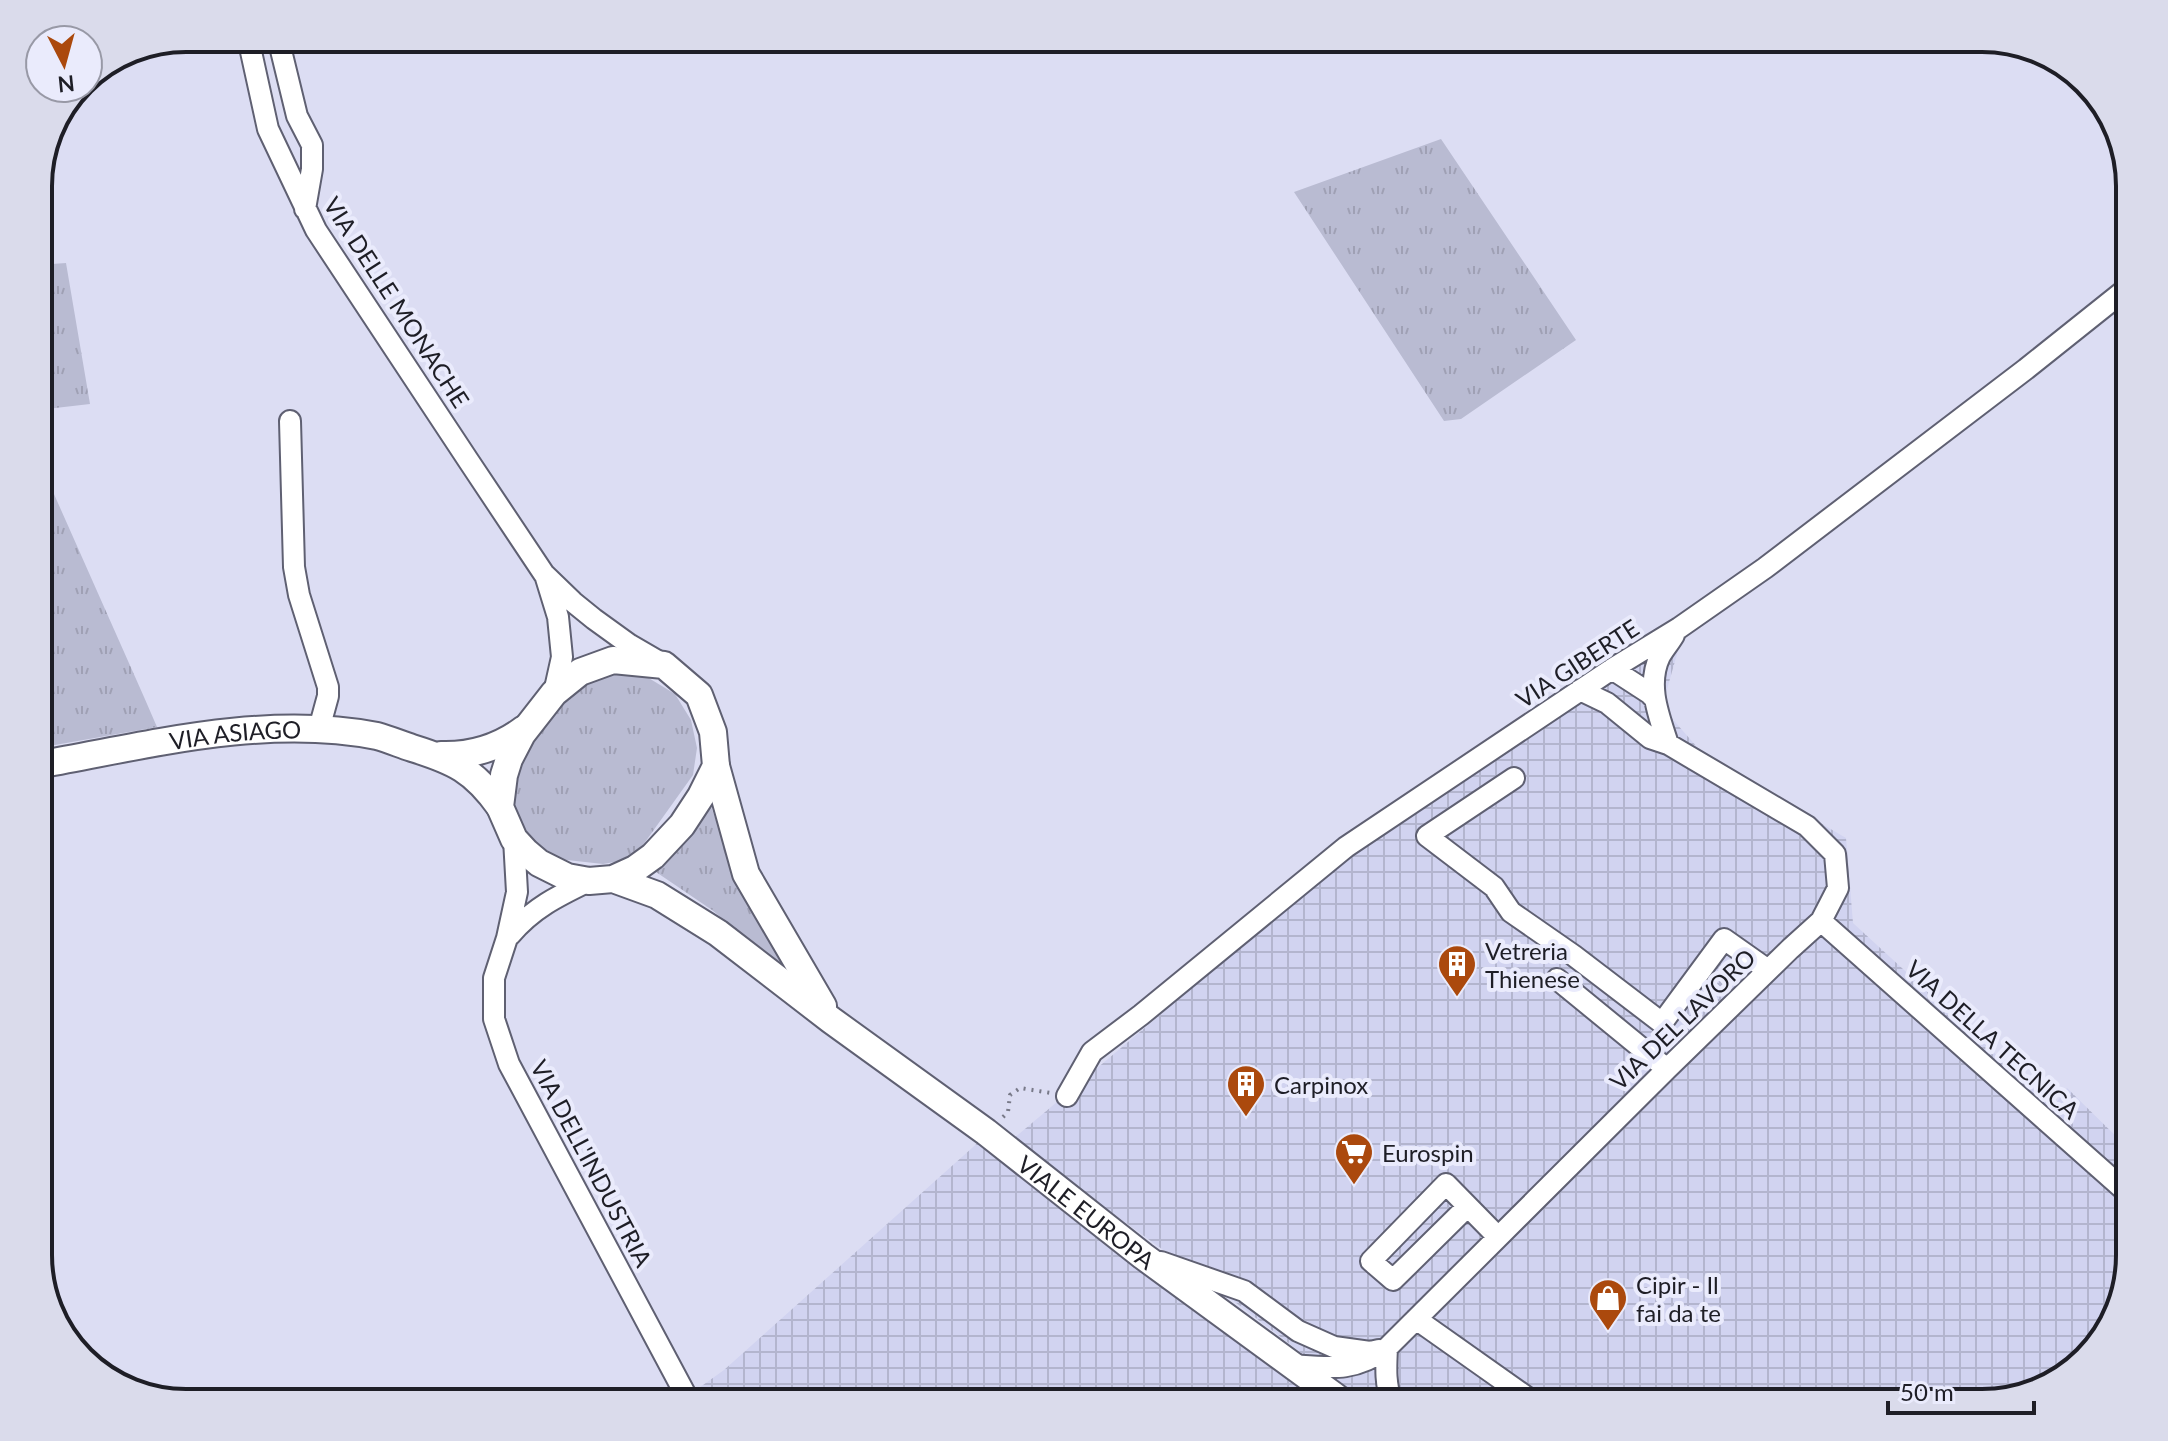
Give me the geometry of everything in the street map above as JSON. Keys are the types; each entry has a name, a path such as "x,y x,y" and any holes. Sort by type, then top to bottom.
{"main road":[{"path":"500,807 509,759 522,734 554,693 580,672 613,660 664,665 699,695 713,732 716,766 746,874 831,1020"},
{"path":"433,755 460,755 487,749 531,723"},
{"name":"VIA ASIAGO","path":"52,763 210,735 267,730 319,729 378,737 433,755"},
{"path":"433,755 460,765 486,787 500,807 514,839 526,852 567,877 601,880 635,869 653,856 701,796 716,766"},
{"name":"VIALE EUROPA","path":"601,880 657,895 718,933 831,1020 986,1132 1143,1256 1325,1389"}],"street":[{"name":"VIA DELLE MONACHE","path":"251,52 268,129 316,230 544,574"},
{"path":"281,52 297,116 312,145 312,169 305,209"},
{"name":"VIA GIBERTE","path":"1067,1096 1092,1052 1346,847 1580,690 1679,628 1777,558 2116,297"},
{"path":"290,421 294,567 299,595 328,687 319,729"},
{"path":"544,574 594,619 664,665"},
{"path":"544,574 558,617 562,657 554,693"},
{"path":"1668,744 1655,699 1654,681 1659,658 1679,628"},
{"path":"1612,669 1655,699"},
{"path":"1612,669 1612,697 1621,716"},
{"name":"VIA DEL LAVORO","path":"1293,1365 1338,1368 1372,1360 1387,1348 1667,1069 1821,921 1838,888 1835,854 1807,826 1668,744 1650,738 1607,703 1580,690"},
{"path":"1514,778 1427,836 1494,887 1511,912 1662,1023 1724,939 1768,970"},
{"name":"VIA DELL'INDUSTRIA","path":"514,839 517,892 494,978 494,1019 509,1064 683,1389"},
{"name":"VIA DELL'INDUSTRIA","path":"507,938 526,917 566,891 601,880"},
{"name":"VIA DELLA TECNICA","path":"1821,921 2116,1183"},
{"path":"1557,979 1667,1069"},
{"path":"1467,1207 1393,1280 1371,1261 1446,1184 1498,1237"},
{"path":"1143,1256 1244,1291 1298,1331 1334,1347 1370,1352 1387,1348 1385,1374 1388,1389"},
{"path":"1416,1319 1515,1389"}],"path":[{"path":"986,1132 1008,1112 1010,1095 1020,1088 1067,1096"}],"shaded area":[{"path":"1683,633 1662,707 1704,755 1846,838 1853,923 2053,1107 2067,1088 2116,1136 2116,1255 2113,1281 2109,1298 2093,1330 2070,1356 2049,1371 2000,1388 1348,1389 1243,1308 1012,1140 1314,885 1396,823"},
{"path":"982,1139 1318,1389 697,1389 724,1370"}],"green space":[{"path":"1441,139 1576,340 1461,419 1444,421 1294,192"},
{"path":"66,263 90,404 52,408 52,264"},
{"path":"52,490 144,697 157,727 52,746"},
{"path":"612,674 647,677 675,694 691,720 697,748 693,775 643,845 620,861 603,864 549,858 526,836 513,803 514,770 532,733 582,681"},
{"path":"709,801 738,881 814,995 712,910 656,872"}],"place":[{"name":"Vetreria Thienese","path":"1457,998"},
{"name":"Carpinox","path":"1246,1118"},
{"name":"Eurospin","path":"1354,1186"},
{"name":"Cipir - Il fai da te","path":"1608,1332"}]}
